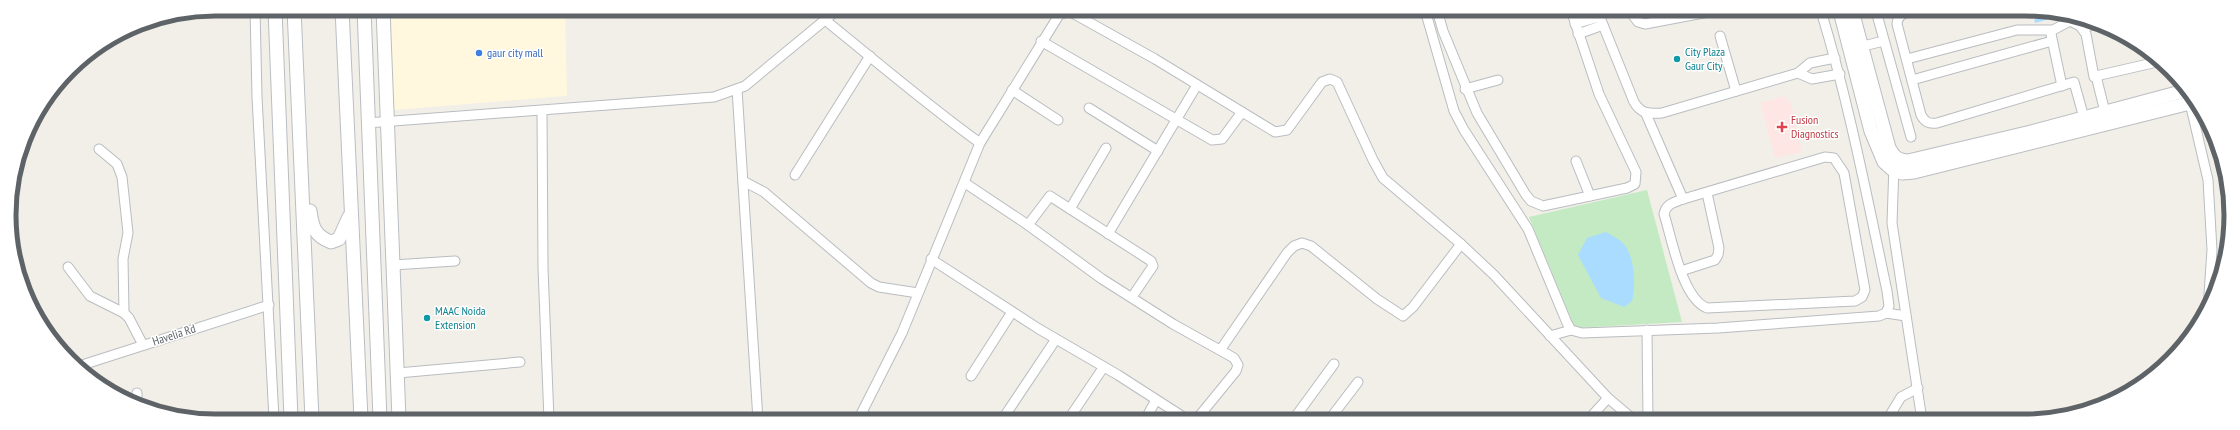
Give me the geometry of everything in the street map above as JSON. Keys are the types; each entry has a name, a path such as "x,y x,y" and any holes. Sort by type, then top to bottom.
{"street":[{"path":"256,16 257,97 274,414"},
{"path":"275,16 291,414"},
{"path":"294,16 312,414"},
{"path":"342,16 361,414"},
{"path":"364,16 380,414"},
{"path":"383,16 399,414"},
{"path":"368,123 714,97 745,86 830,16"},
{"path":"862,414 902,333 931,259 980,143 1041,41 1058,16"},
{"path":"1078,16 1275,132 1287,130 1322,82 1330,79 1337,82 1373,160 1383,178 1461,244 1494,275 1526,312 1608,398 1627,414"},
{"path":"1427,16 1454,111 1464,130 1528,229 1571,330"},
{"path":"1438,16 1465,89 1477,113 1531,201 1543,206 1632,186 1637,180 1636,172 1599,94 1573,16"},
{"path":"1634,16 1638,22 1645,24 1687,16"},
{"path":"1823,16 1840,74 1854,134 1887,291 1889,306 1886,313"},
{"path":"1842,16 1871,131 1884,162 1895,164 1908,161 2084,118 2181,92"},
{"path":"1854,16 1863,46 1884,133 1895,164 1902,173 1914,172 2190,104"},
{"path":"1877,16 1911,137"},
{"path":"1900,16 1898,19 1907,59 1921,115 1925,121 1931,124 2074,82 2084,118"},
{"path":"1575,24 1600,18"},
{"path":"1578,34 1600,18"},
{"path":"1600,18 1634,102 1638,108 1646,114 1683,199"},
{"path":"825,20 927,104 980,143"},
{"path":"1907,59 2017,30 2050,30 2066,21"},
{"path":"2074,22 2082,28 2086,34 2094,77 2096,76 2105,112"},
{"path":"2082,28 2088,27"},
{"path":"2050,30 2062,86"},
{"path":"1720,36 1736,92"},
{"path":"1041,41 1216,141 1222,139 1242,112"},
{"path":"1863,46 1884,41"},
{"path":"1912,80 2052,41"},
{"path":"795,175 870,56"},
{"path":"1646,114 1662,113 1736,92 1798,73 1810,63 1835,58"},
{"path":"2096,76 2153,63"},
{"path":"1798,73 1812,80 1840,74"},
{"path":"1465,89 1498,80"},
{"path":"1108,234 1197,85"},
{"path":"737,89 758,414"},
{"path":"1012,90 1058,120"},
{"path":"1089,108 1158,151"},
{"path":"2193,110 2208,180 2212,250 2209,290"},
{"path":"542,111 543,268 549,414"},
{"path":"1854,134 1871,131 1884,133"},
{"path":"1070,209 1106,148"},
{"path":"99,149 117,164 122,177 128,233 124,259 124,313"},
{"path":"1825,157 1834,158 1844,173 1865,290 1862,297 1854,301 1707,308 1700,305 1692,296 1681,271 1664,214 1665,208 1670,204 1683,199 1825,157"},
{"path":"1576,160 1590,196"},
{"path":"301,163 312,227 320,238 331,242 339,239 351,209"},
{"path":"1895,164 1892,223 1921,414"},
{"path":"743,181 764,192 871,282 879,287 918,293"},
{"path":"964,183 1173,324 1221,349 1234,358 1238,365 1236,371 1201,414"},
{"path":"1681,271 1715,260 1718,255 1719,248 1707,193"},
{"path":"1028,225 1050,196 1153,264 1132,297"},
{"path":"1221,349 1286,253 1294,246 1302,243 1311,246 1377,299 1403,316 1413,307 1461,244"},
{"path":"931,259 1012,312 1103,368 1118,375 1178,414"},
{"path":"393,265 454,261"},
{"path":"68,267 90,296 124,313 129,318 143,345"},
{"name":"Havelia Rd","path":"83,365 269,305"},
{"path":"971,376 1012,312"},
{"path":"1550,336 1571,330 1582,334 1726,327 1879,316 1886,313 1906,316"},
{"path":"1647,330 1648,414"},
{"path":"1006,414 1056,339"},
{"path":"398,373 520,362"},
{"path":"1297,414 1334,364"},
{"path":"1072,414 1103,368"},
{"path":"1334,414 1358,382"},
{"path":"1891,414 1901,397 1918,388"},
{"path":"1593,414 1608,398"},
{"path":"1148,414 1156,400"}],"shaded area":[{"name":"gaur city mall","path":"389,16 565,16 567,96 394,110"},
{"name":"Fusion Diagnostics","path":"1783,96 1791,103 1802,152 1775,158 1760,103"}],"green space":[{"path":"1647,190 1682,322 1575,328 1529,217"}],"water":[{"path":"2034,16 2052,18 2035,23"},
{"path":"1606,232 1622,242 1630,254 1632,262 1634,287 1632,301 1624,307 1601,298 1578,255 1587,238"}],"place":[{"name":"gaur city mall","path":"479,53"},
{"name":"City Plaza Gaur City","path":"1677,59"},
{"name":"Fusion Diagnostics","path":"1782,127"},
{"name":"MAAC Noida Extension","path":"427,318"}]}
